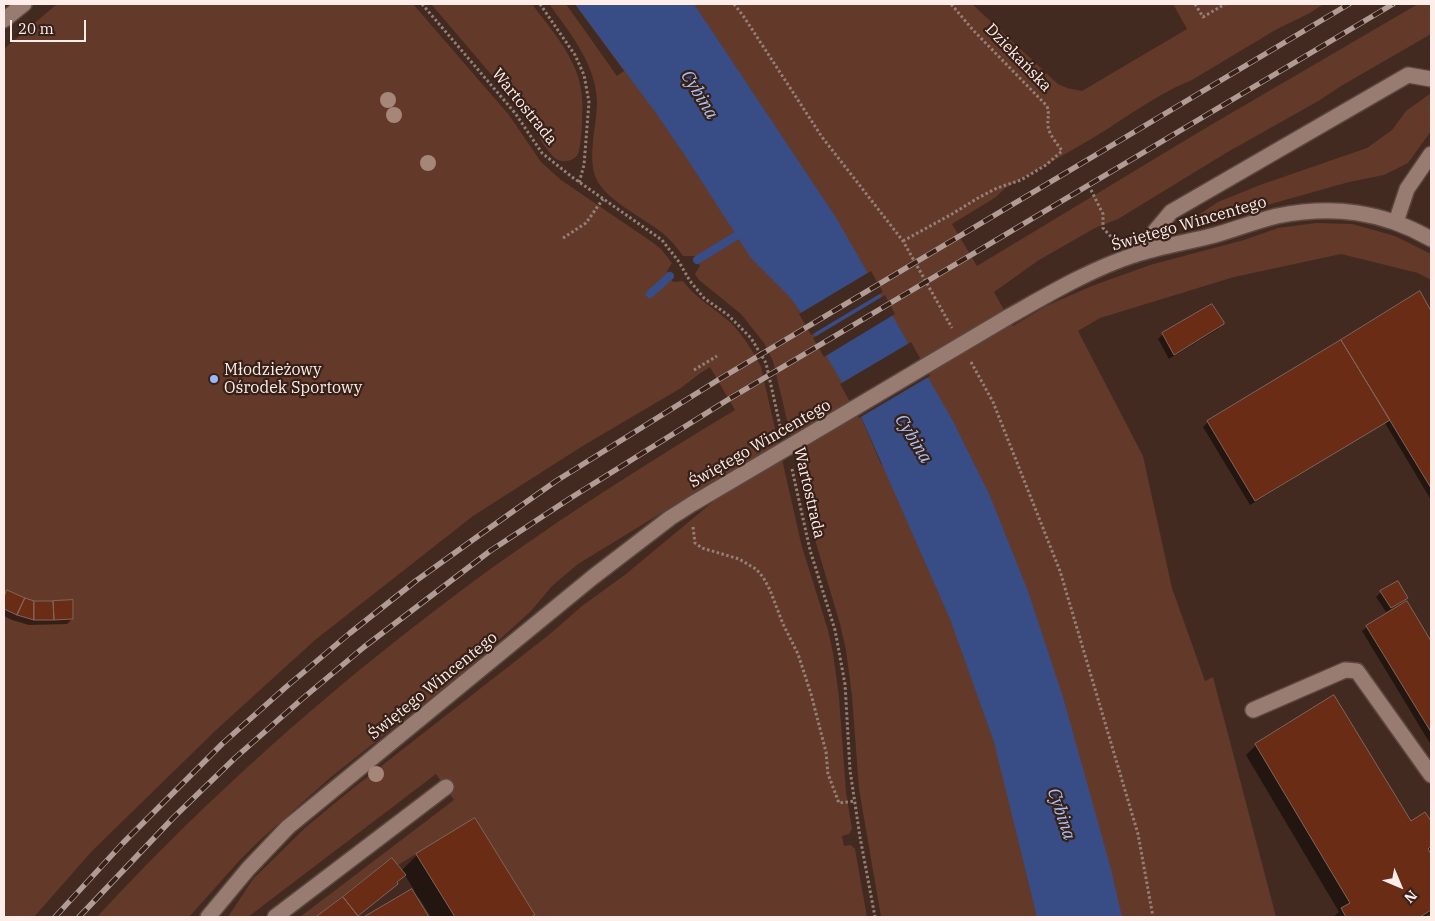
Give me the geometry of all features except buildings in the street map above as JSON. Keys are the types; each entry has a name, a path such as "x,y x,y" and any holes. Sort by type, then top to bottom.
{"street":[{"path":"4,20 24,4"},
{"path":"1135,255 1171,212 1408,75 1431,79"},
{"path":"1396,222 1407,189 1431,154"},
{"name":"Świętego Wincentego","path":"208,917 248,869 288,827 593,577 670,518 1055,290 1078,278 1135,255 1215,235 1276,217 1317,211 1336,210 1370,215 1396,222 1431,239"},
{"path":"1253,710 1345,670 1357,670 1431,775"},
{"path":"275,917 446,787"}],"path":[{"name":"Wartostrada","path":"422,4 514,113 542,152 579,183 662,240 704,298 728,316 751,338 766,363 783,437"},
{"path":"540,4 575,54 584,75 589,102 584,165 579,183"},
{"path":"734,4 750,25 822,137 903,241 954,331"},
{"name":"Dziekańska","path":"903,241 991,191 1021,180 1046,165 1062,151 1048,126 1050,114 1047,106 974,30 952,4"},
{"path":"1195,4 1203,17 1225,4"},
{"path":"1091,190 1103,214 1103,228 1110,237 1135,255"},
{"path":"563,238 586,224 603,199"},
{"path":"694,370 717,356"},
{"path":"968,356 993,402 1060,571 1138,834 1153,917"},
{"name":"Wartostrada","path":"791,468 810,550 836,630 845,684 850,770 875,917"},
{"path":"692,504 695,543 702,548 739,559 756,569 763,577 798,654 811,694 826,752 828,774 839,803 855,801"}],"shaded area":[{"path":"57,4 413,4 509,115 541,162 561,180 661,249 672,263 667,271 673,282 683,281 699,298 735,327 755,355 761,367 802,547 828,630 839,697 846,792 852,829 849,834 842,836 844,846 851,845 855,849 867,917 536,917 475,818 398,865 391,858 316,917 300,917 454,800 436,774 248,917 228,917 253,879 306,827 550,634 582,606 626,574 721,495 761,455 717,479 578,564 552,586 531,611 465,671 331,777 260,840 189,917 97,917 138,873 268,748 406,633 488,571 557,523 628,476 735,410 710,367 681,388 581,447 473,516 315,640 215,731 92,851 34,917 4,917 4,49"},
{"path":"431,4 532,4 569,56 579,80 582,97 582,126 579,150 575,158 561,161 550,154 516,104"},
{"path":"549,4 566,4 617,76 624,71 575,4 630,4 859,412 881,464 885,465 1082,917 881,917 859,789 852,696 846,650 816,543 773,361 764,343 741,314 699,280 695,274 700,266 694,256 683,256 663,234 624,207 601,186 593,170 592,160 597,111 596,88 587,62"},
{"path":"674,4 972,4 1058,84 1082,91 1187,29 1173,4 1324,4 1277,29 1192,80 1151,101 1099,134 1004,189 996,197 952,224 977,266 1204,129 1418,4 1431,4 1431,34 1226,153 1118,219 1095,228 1039,260 994,292 1013,326 1046,306 1092,286 1150,265 1244,240 1278,228 1316,223 1352,224 1395,236 1431,254 1431,280 1418,273 1341,254 1234,277 1100,318 1078,331 1143,456 1172,588 1205,681 1213,677 1276,917 1111,917"},
{"path":"1431,93 1431,131 1408,163 1384,175 1349,182 1253,209 1206,225 1187,228 1192,219 1218,202 1260,185 1367,148 1392,130 1406,111"}],"water":[{"name":"Cybina","path":"575,4 694,4 835,216 953,421 990,496 1028,591 1063,697 1111,869 1122,917 1037,917 994,742 950,619 859,412 802,314 790,297 751,258 656,113"}],"pier":[{"path":"871,271 883,292 811,335 799,314"},
{"path":"885,295 895,314 824,357 813,338"},
{"path":"911,342 930,376 859,418 840,384"}],"waterway":[{"path":"697,260 744,231"},
{"path":"650,294 670,276"}],"railway":[{"path":"55,917 123,843 222,744 286,687 417,580 556,481 718,380 1349,4"},
{"path":"79,917 174,817 235,758 364,647 490,551 729,399 1393,4"}],"place":[{"name":"Młodzieżowy Ośrodek Sportowy","path":"214,379"}]}
